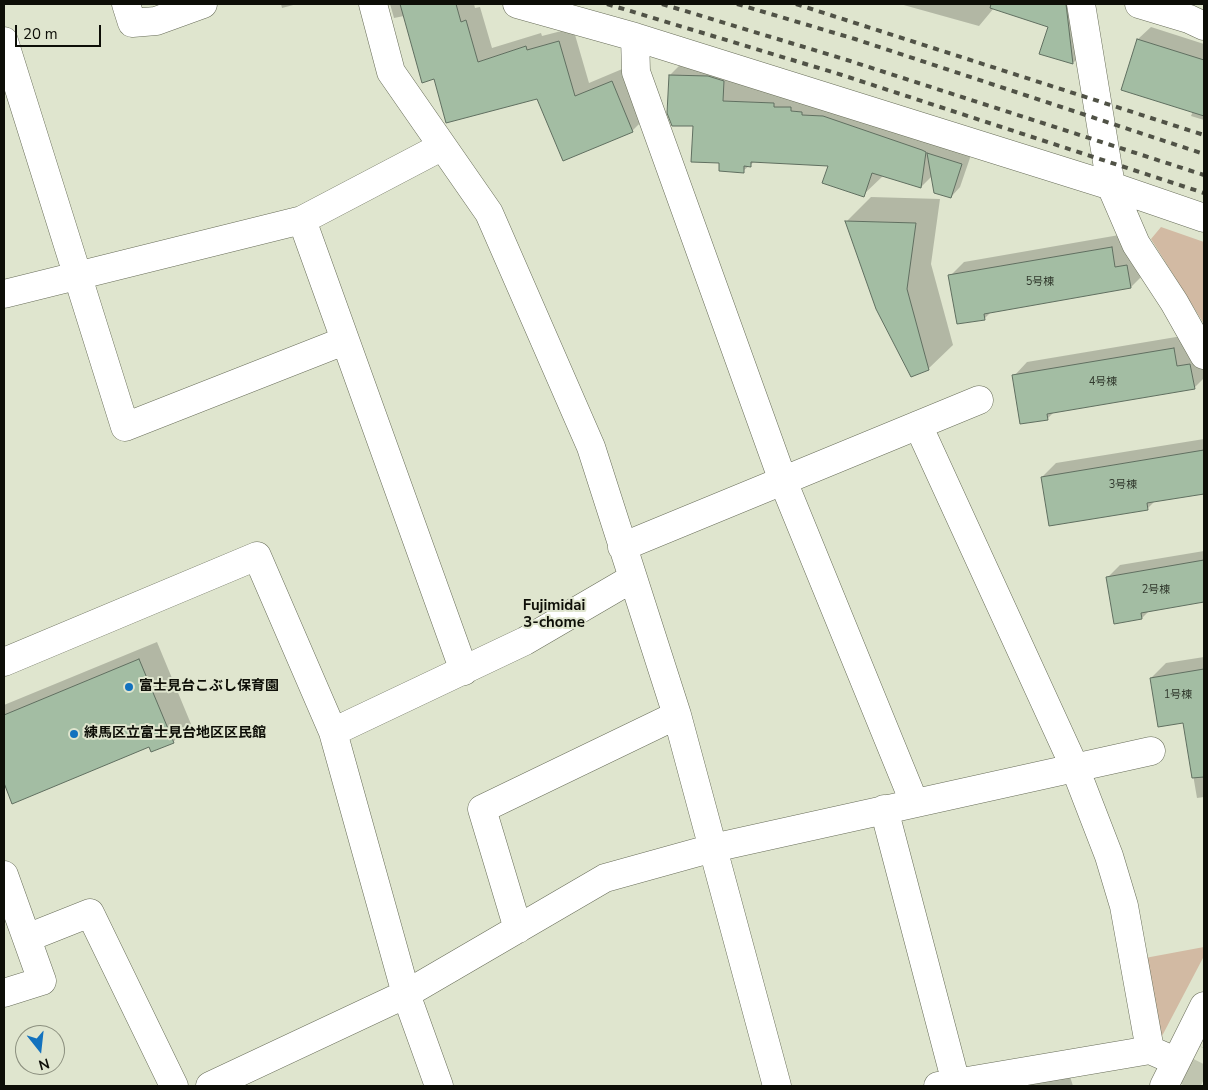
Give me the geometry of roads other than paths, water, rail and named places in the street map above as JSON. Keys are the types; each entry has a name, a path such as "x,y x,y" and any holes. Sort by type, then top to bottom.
{"street":[{"path":"126,4 132,23 156,21 203,4"},
{"path":"373,4 391,72 441,147 489,213 591,447 677,715 777,1086"},
{"path":"517,4 635,37 1111,186 1204,218"},
{"path":"1081,4 1111,186 1136,244 1184,318 1204,355"},
{"path":"1139,4 1189,19 1204,26"},
{"path":"635,37 636,72 783,481 914,802"},
{"path":"4,41 125,427 344,341"},
{"path":"4,294 78,274 302,220 441,147"},
{"path":"302,220 464,671"},
{"path":"622,547 979,400"},
{"path":"918,425 1075,768 1109,856 1124,906 1150,1050"},
{"path":"4,662 257,556 333,732 406,994 439,1086"},
{"path":"333,732 525,641 633,578"},
{"path":"518,929 482,809 677,715"},
{"path":"210,1086 406,994 605,878 713,848 1151,751"},
{"path":"884,809 947,1085 1150,1050 1176,1062"},
{"path":"4,875 42,981 4,993"},
{"path":"27,938 90,913 174,1086"},
{"path":"1164,1086 1204,1006"}],"tunnel":[{"path":"1185,1086 1204,1048"}],"railway":[{"path":"607,4 842,75 1204,193"},
{"path":"662,4 847,60 1204,175"},
{"path":"737,4 855,39 1204,154"},
{"path":"796,4 1204,135"}],"place":[{"name":"富士見台こぶし保育園","path":"129,687"},
{"name":"練馬区立富士見台地区区民館","path":"74,734"}],"district":[{"name":"Fujimidai 3-chome","path":"554,614"}]}
